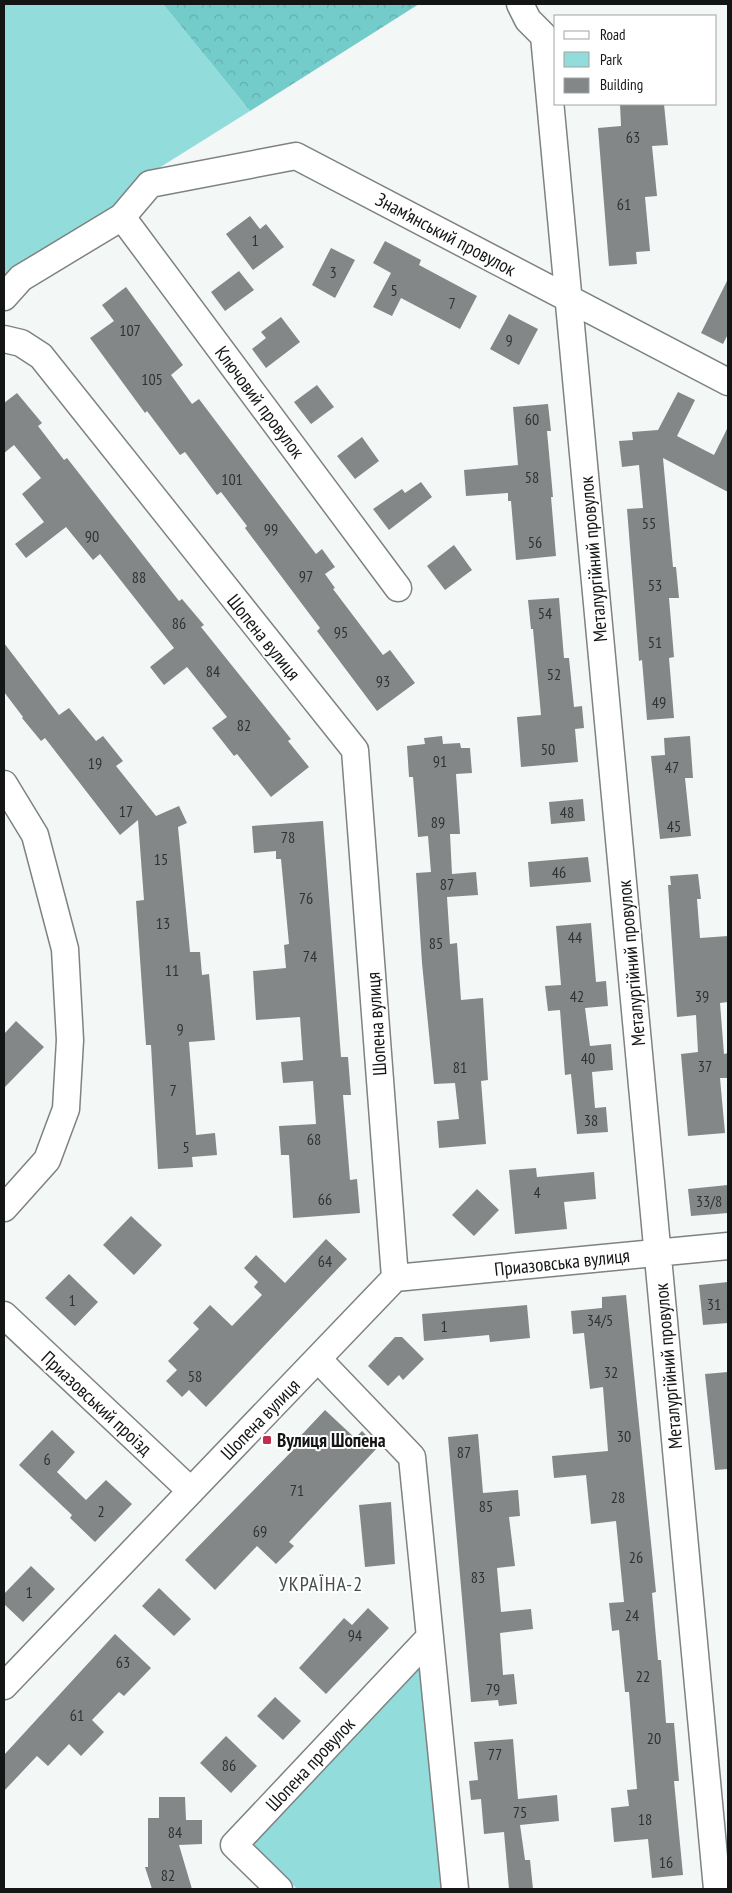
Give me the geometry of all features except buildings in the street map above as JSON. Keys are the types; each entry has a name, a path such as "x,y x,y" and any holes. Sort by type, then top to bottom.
{"street":[{"name":"Металургійний провулок","path":"520,4 528,20 544,36 717,1889"},
{"name":"Знам’янський провулок","path":"122,216 150,184 296,156 728,382"},
{"path":"4,297 21,278 122,216"},
{"name":"Ключовий провулок","path":"122,216 398,588"},
{"name":"Шопена вулиця","path":"4,339 21,343 41,356 355,750 395,1278 191,1491 9,1671"},
{"path":"4,784 35,835 62,939 70,1040 66,1109 47,1160 4,1208"},
{"name":"Приазовська вулиця","path":"395,1278 728,1246"},
{"name":"Приазовський проїзд","path":"4,1315 191,1491"},
{"path":"318,1359 412,1457 455,1889"},
{"name":"Шопена провулок","path":"279,1889 234,1845 430,1637"}],"green space":[{"path":"4,4 163,4 250,111 143,178 116,210 4,284"},
{"path":"163,4 419,4 250,111"},
{"path":"420,1665 443,1889 297,1889 251,1844"}],"place":[{"name":"Вулиця Шопена","path":"267,1440"}],"district":[{"name":"УКРАЇНА-2","path":"321,1584"}]}
